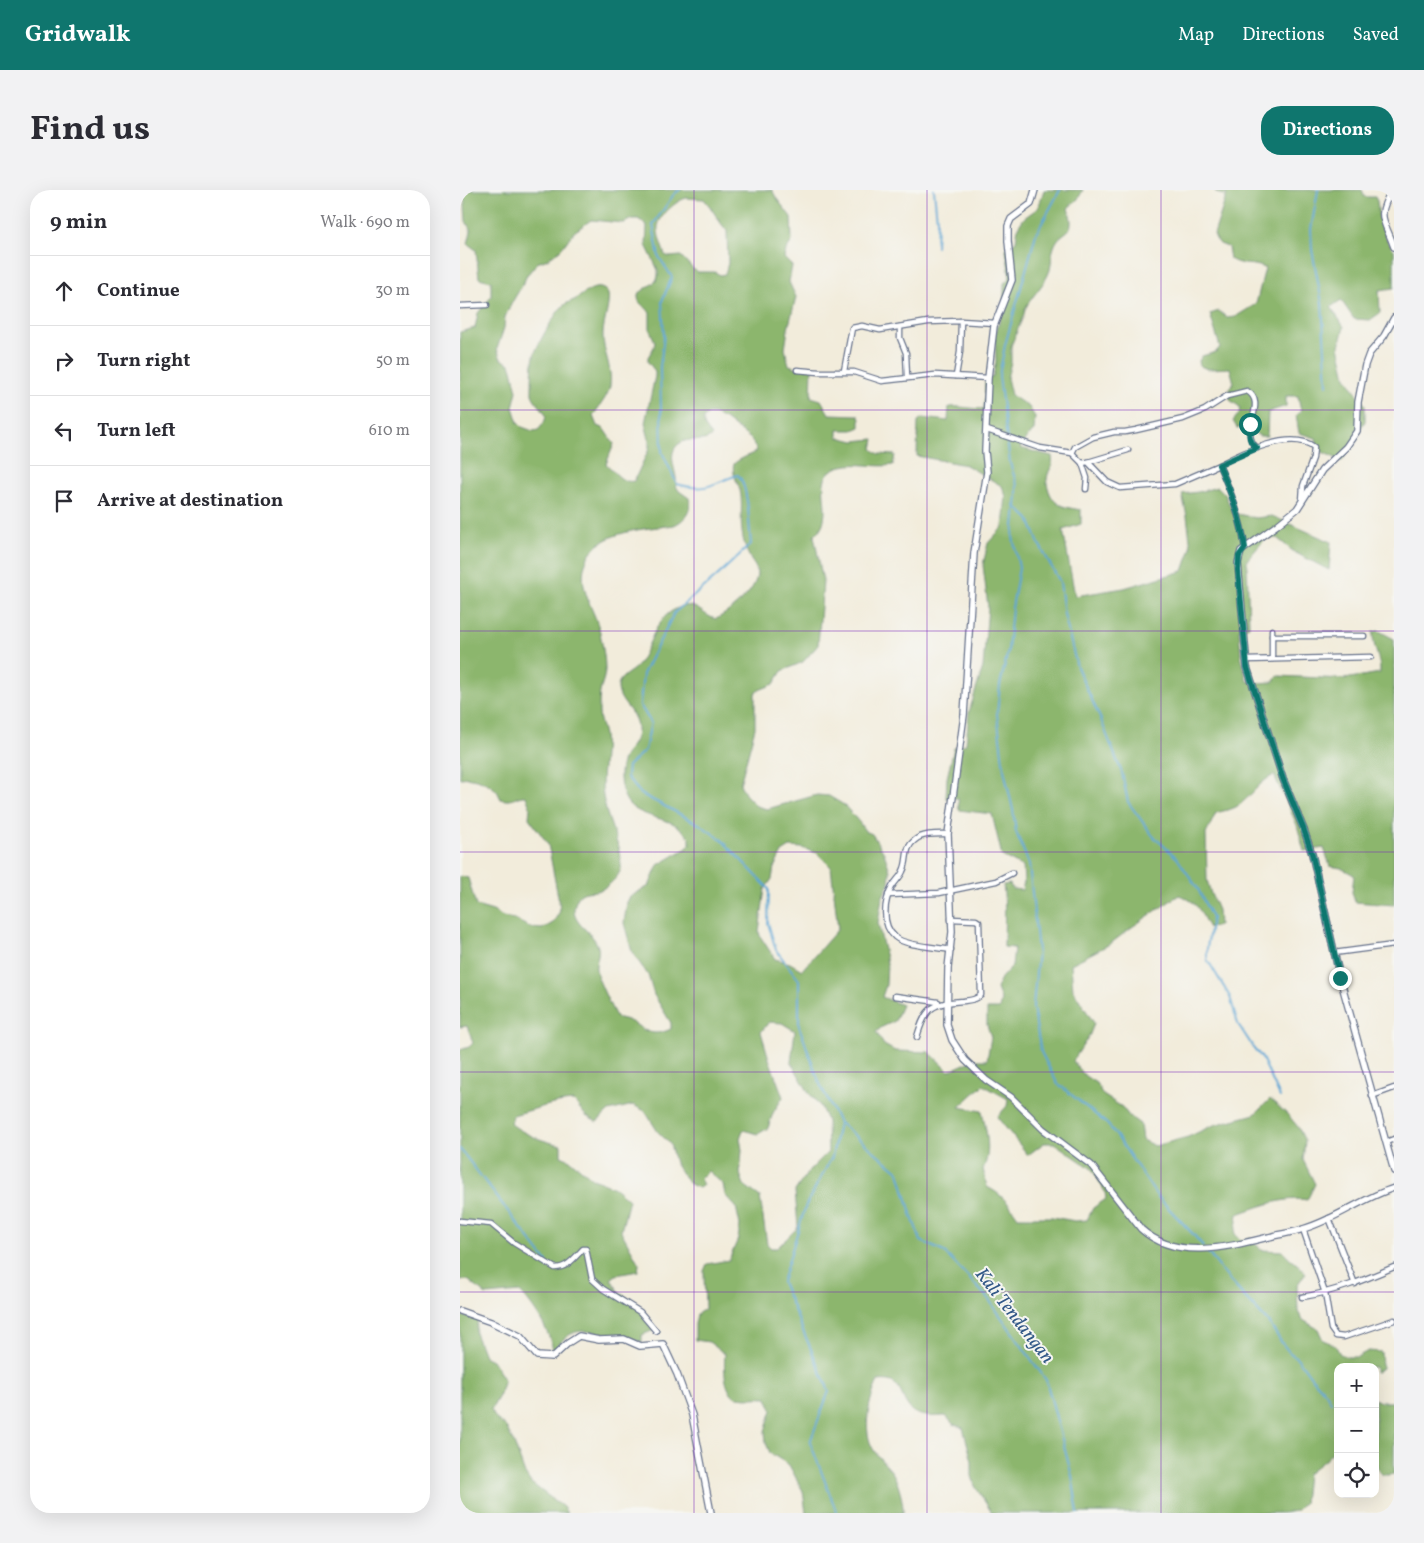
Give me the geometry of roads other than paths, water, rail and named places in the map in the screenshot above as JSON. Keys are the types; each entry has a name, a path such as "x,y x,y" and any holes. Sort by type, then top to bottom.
{"street":[{"path":"1034,190 1031,204 1011,219 1008,226 1012,280 995,323 988,378 985,450 987,472 974,553 964,714 948,834 951,950 944,1002 947,1025 952,1040 965,1060 975,1070 1011,1097 1051,1136 1091,1165 1126,1212 1150,1238 1162,1243 1210,1249 1303,1230 1371,1196 1394,1188"},
{"path":"1392,190 1383,207 1382,216 1394,247"},
{"path":"460,306 487,305"},
{"path":"1394,318 1384,336 1370,354 1365,365 1358,402 1357,431 1346,447 1322,470 1302,501 1288,518 1245,548 1239,556 1238,570 1246,660 1283,779 1312,854 1334,953 1394,1171"},
{"path":"956,376 960,352 961,321"},
{"path":"844,371 852,328 862,326 880,330 928,322 995,323"},
{"path":"900,328 900,338 906,353 907,377"},
{"path":"797,370 819,372 844,371 882,381 935,375 988,378"},
{"path":"1072,453 1075,447 1093,437 1114,432 1136,430 1183,419 1205,410 1227,396 1247,390 1252,395 1255,409 1255,414 1250,424 1249,438 1251,443 1257,448"},
{"path":"987,430 1040,448 1072,453 1082,463 1087,478 1086,489"},
{"path":"1088,462 1107,482 1120,488 1175,484 1257,448 1294,439 1314,447 1314,458 1303,486 1302,501"},
{"path":"1082,463 1128,450"},
{"path":"1219,465 1239,515 1245,548"},
{"path":"1272,630 1272,659"},
{"path":"1272,636 1364,636"},
{"path":"1246,660 1371,657"},
{"path":"948,834 918,837 914,840 907,850 904,870 888,895 886,919 898,940 910,944 951,950"},
{"path":"888,895 929,894 950,891 955,888 996,881 1012,873"},
{"path":"895,996 944,1002 973,1000 981,995 979,922 976,920 951,919"},
{"path":"1334,953 1394,945"},
{"path":"917,1037 924,1017 933,1006 944,1002"},
{"path":"1372,1096 1394,1088"},
{"path":"1386,1142 1394,1138"},
{"path":"1329,1218 1355,1284"},
{"path":"460,1221 491,1224 514,1244 555,1268 568,1264 582,1250 586,1249 592,1278 604,1289 640,1312 656,1331"},
{"path":"1303,1230 1325,1293 1331,1329 1336,1336 1344,1337 1394,1320"},
{"path":"1302,1297 1325,1293 1355,1284 1394,1268"},
{"path":"460,1311 491,1322 520,1336 537,1356 544,1358 553,1357 574,1338 579,1336 598,1340 624,1339 640,1346 663,1344 678,1374 692,1415 711,1513"}],"waterway":[{"path":"680,190 674,194 653,225 659,257 672,277 662,301 664,336 660,367 662,452 677,484 696,488 703,487 738,475 742,480 746,497 751,544 674,613 643,674 640,705 651,723 645,750 628,766 627,777 641,794 699,824 722,840 769,889 768,923 776,950 799,980 799,1026 820,1084 839,1123 832,1157 806,1205 782,1282 829,1391 810,1442 837,1513"},
{"path":"934,190 937,220 936,247"},
{"path":"1060,190 1036,234 1005,345 999,376 1010,463 1017,485 1013,537 1019,568 997,714 1004,770 1016,832 1029,864 1038,951 1033,1007 1041,1052 1057,1083 1107,1124 1157,1196 1203,1246"},
{"path":"1318,190 1311,229 1312,250 1322,303 1327,385"},
{"path":"1015,506 1029,519 1039,544 1060,582 1064,614 1077,667 1122,773 1128,802 1153,836 1177,858 1198,889 1212,918 1207,959 1230,997 1238,1024 1262,1058 1280,1097"},
{"name":"Kali Tendangan","path":"840,1123 899,1172 921,1241 944,1252 987,1297 1046,1380 1072,1476 1078,1513"},
{"path":"460,1149 547,1262"},
{"path":"1206,1250 1230,1281 1269,1323 1289,1352 1298,1359 1326,1393 1331,1402"}]}
